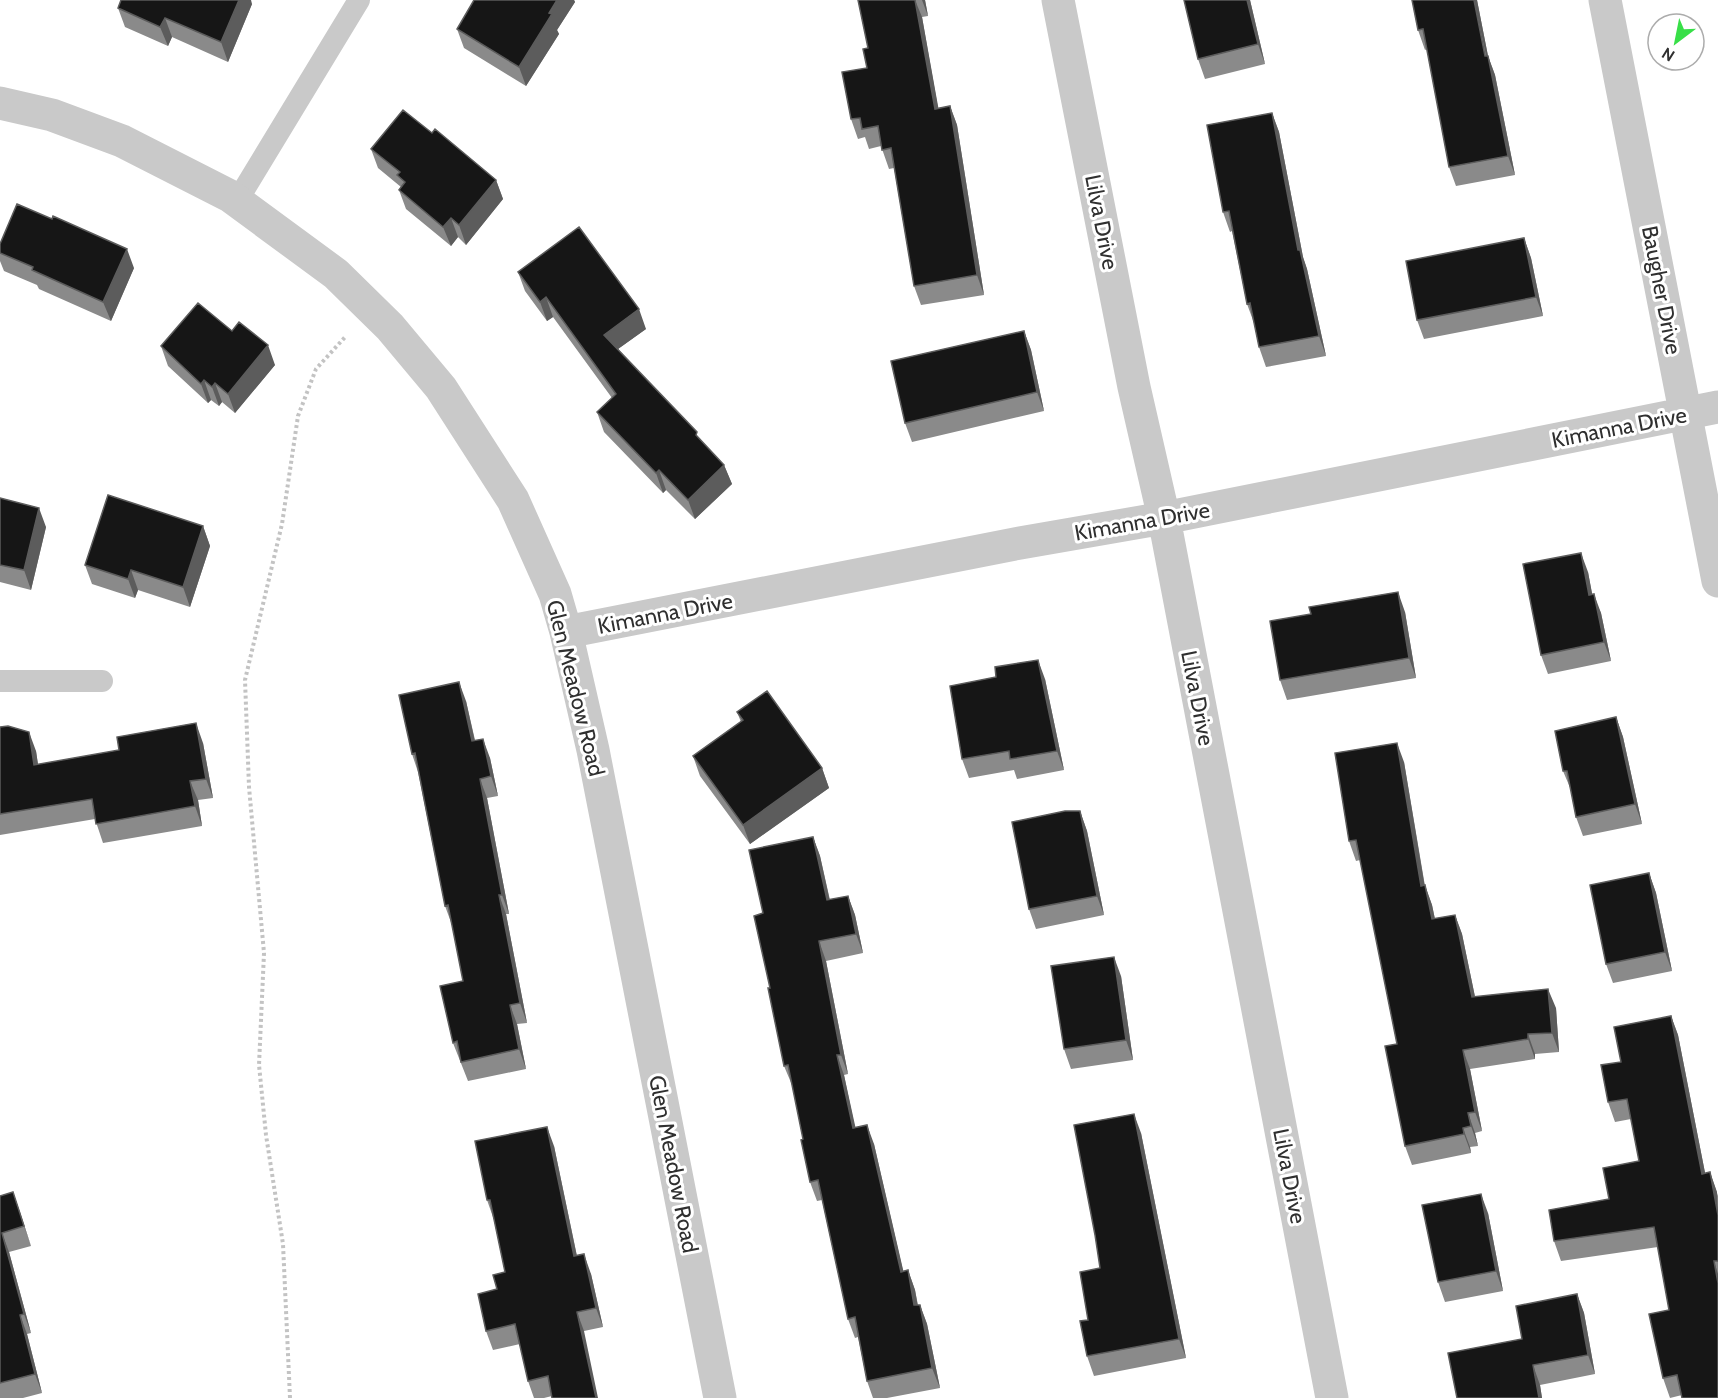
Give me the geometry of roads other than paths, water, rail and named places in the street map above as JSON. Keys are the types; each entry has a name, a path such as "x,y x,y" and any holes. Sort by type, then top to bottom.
{"street":[{"name":"Lilva Drive","path":"1058,0 1134,387 1164,518 1332,1398"},
{"name":"Baugher Drive","path":"1605,0 1718,581"},
{"name":"Glen Meadow Road","path":"0,103 52,115 122,141 230,196 336,274 390,327 441,388 513,500 555,594 566,632 593,750 720,1398"},
{"name":"Kimanna Drive","path":"566,632 1020,543 1164,518 1718,407"}],"lane":[{"path":"237,201 359,0"},
{"path":"0,681 102,681"}]}
